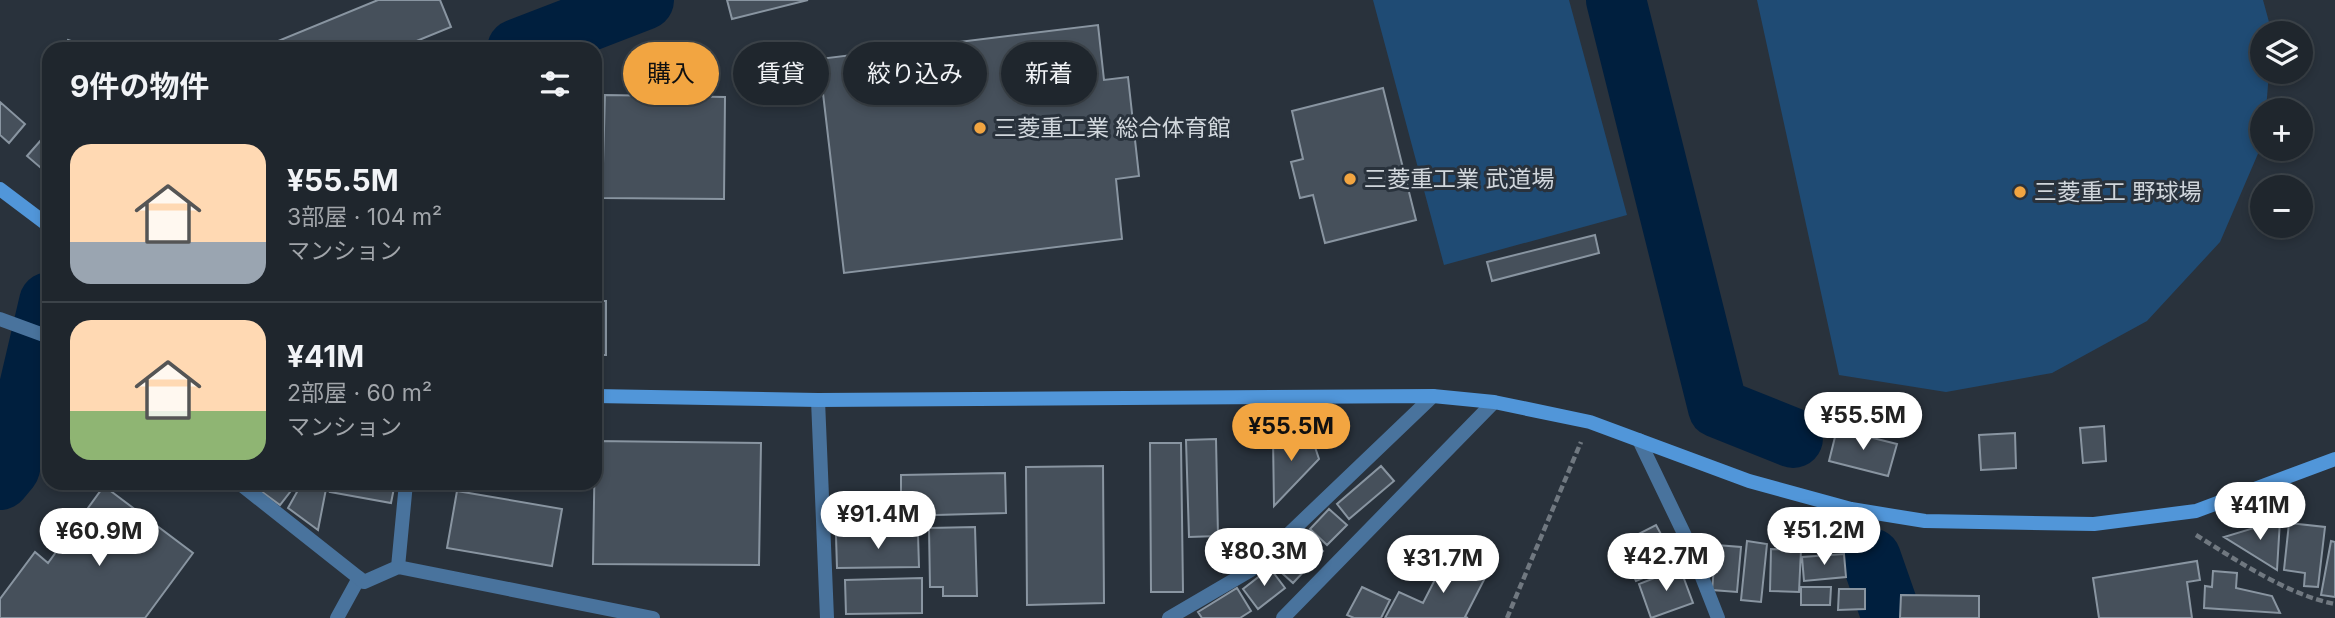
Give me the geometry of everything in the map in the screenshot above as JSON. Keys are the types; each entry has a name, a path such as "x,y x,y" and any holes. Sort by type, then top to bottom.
{"street":[{"path":"0,189 42,221"},
{"path":"0,319 42,334"},
{"path":"602,396 818,400 1433,396 1494,402 1590,422 1749,481 1851,509 1925,521 2094,524 2196,511 2335,459"},
{"path":"1169,618 1251,570 1433,396"},
{"path":"818,400 827,618"},
{"path":"1283,618 1494,402"},
{"path":"1639,440 1689,544 1718,618"},
{"path":"248,490 364,582 398,567 653,618"},
{"path":"398,567 405,490"},
{"path":"337,618 359,578"}],"path":[{"path":"1507,618 1590,422"},
{"path":"2162,514 2242,563 2319,601 2335,604"}],"shaded area":[{"path":"1373,0 1569,0 1627,215 1444,265"},
{"name":"三菱重工 野球場","path":"1757,0 2263,0 2269,21 2250,21 2250,84 2268,84 2267,98 2250,98 2250,161 2255,161 2220,242 2147,321 2052,373 1946,392 1839,375"}],"building":[{"path":"378,0 440,0 451,27 414,42 278,41"},
{"path":"727,0 808,0 732,19"},
{"name":"三菱重工業 総合体育館","path":"1098,25 1104,80 1128,77 1139,176 1116,179 1122,239 844,273 824,105 829,105 829,58 843,56 843,105 987,105 987,42 958,42"},
{"name":"三菱重工業 武道場","path":"1383,88 1416,220 1325,243 1313,195 1300,198 1291,162 1303,159 1292,111"},
{"path":"605,95 623,95 623,105 719,105 719,97 725,97 724,199 602,198"},
{"path":"0,102 25,124 9,143 0,135"},
{"path":"42,139 42,169 27,156"},
{"path":"1595,235 1599,253 1492,281 1487,262"},
{"path":"602,301 606,301 606,355 602,355"},
{"path":"2104,426 2106,461 2083,463 2080,428"},
{"path":"1837,429 1897,444 1888,476 1829,461"},
{"path":"2015,433 2016,468 1981,470 1979,435"},
{"path":"1273,438 1312,438 1319,459 1274,506"},
{"path":"1216,439 1218,536 1189,537 1186,440"},
{"path":"602,441 761,443 759,565 593,564 594,490 602,490"},
{"path":"1150,443 1181,443 1183,592 1151,592"},
{"path":"1103,466 1104,603 1027,605 1026,467"},
{"path":"1381,466 1394,481 1349,519 1337,504"},
{"path":"1005,473 1006,513 901,516 901,475"},
{"path":"101,490 109,490 193,553 145,618 0,618 0,599 35,552 48,563"},
{"path":"260,490 292,490 280,505"},
{"path":"298,490 326,490 318,530 288,508"},
{"path":"331,490 394,490 391,503 330,492"},
{"path":"457,491 562,509 552,566 447,548"},
{"path":"1329,509 1347,525 1327,545 1310,529"},
{"path":"2280,520 2277,570 2224,537"},
{"path":"2289,523 2325,527 2318,587 2304,586 2305,573 2284,570"},
{"path":"1656,525 1677,564 1636,581 1619,544"},
{"path":"975,527 977,596 943,596 943,587 930,587 929,528"},
{"path":"1303,533 1323,551 1293,583 1273,565"},
{"path":"918,534 919,567 837,568 836,536"},
{"path":"1747,541 1767,544 1761,602 1741,600"},
{"path":"2331,541 2335,542 2335,597 2321,595"},
{"path":"1716,545 1741,547 1737,592 1712,590"},
{"path":"1771,549 1801,550 1799,592 1770,591"},
{"path":"1844,554 1846,577 1804,581 1802,557"},
{"path":"1447,556 1486,576 1465,617 1468,618 1385,618 1399,592 1423,603"},
{"path":"2197,561 2200,580 2187,582 2192,618 2099,618 2093,578"},
{"path":"1270,568 1285,588 1258,609 1243,589"},
{"path":"1680,568 1693,603 1651,618 1639,584"},
{"path":"2213,571 2237,573 2236,588 2272,596 2280,613 2204,608 2205,586 2212,587"},
{"path":"922,578 922,613 846,614 845,580"},
{"path":"1362,587 1390,600 1381,618 1354,618 1347,615"},
{"path":"1801,587 1831,587 1830,605 1801,605"},
{"path":"1237,588 1251,611 1240,618 1202,618 1198,612"},
{"path":"1839,589 1865,589 1865,609 1838,610"},
{"path":"1901,595 1979,596 1979,618 1900,618"}],"waterway":[{"path":"535,42 644,0"},
{"path":"1616,0 1718,408 1793,438"},
{"path":"0,480 10,468 42,332"},
{"path":"1871,558 1892,618"}],"place":[{"name":"三菱重工業 総合体育館","path":"980,128"},
{"name":"三菱重工業 武道場","path":"1350,179"},
{"name":"三菱重工 野球場","path":"2020,192"}]}
